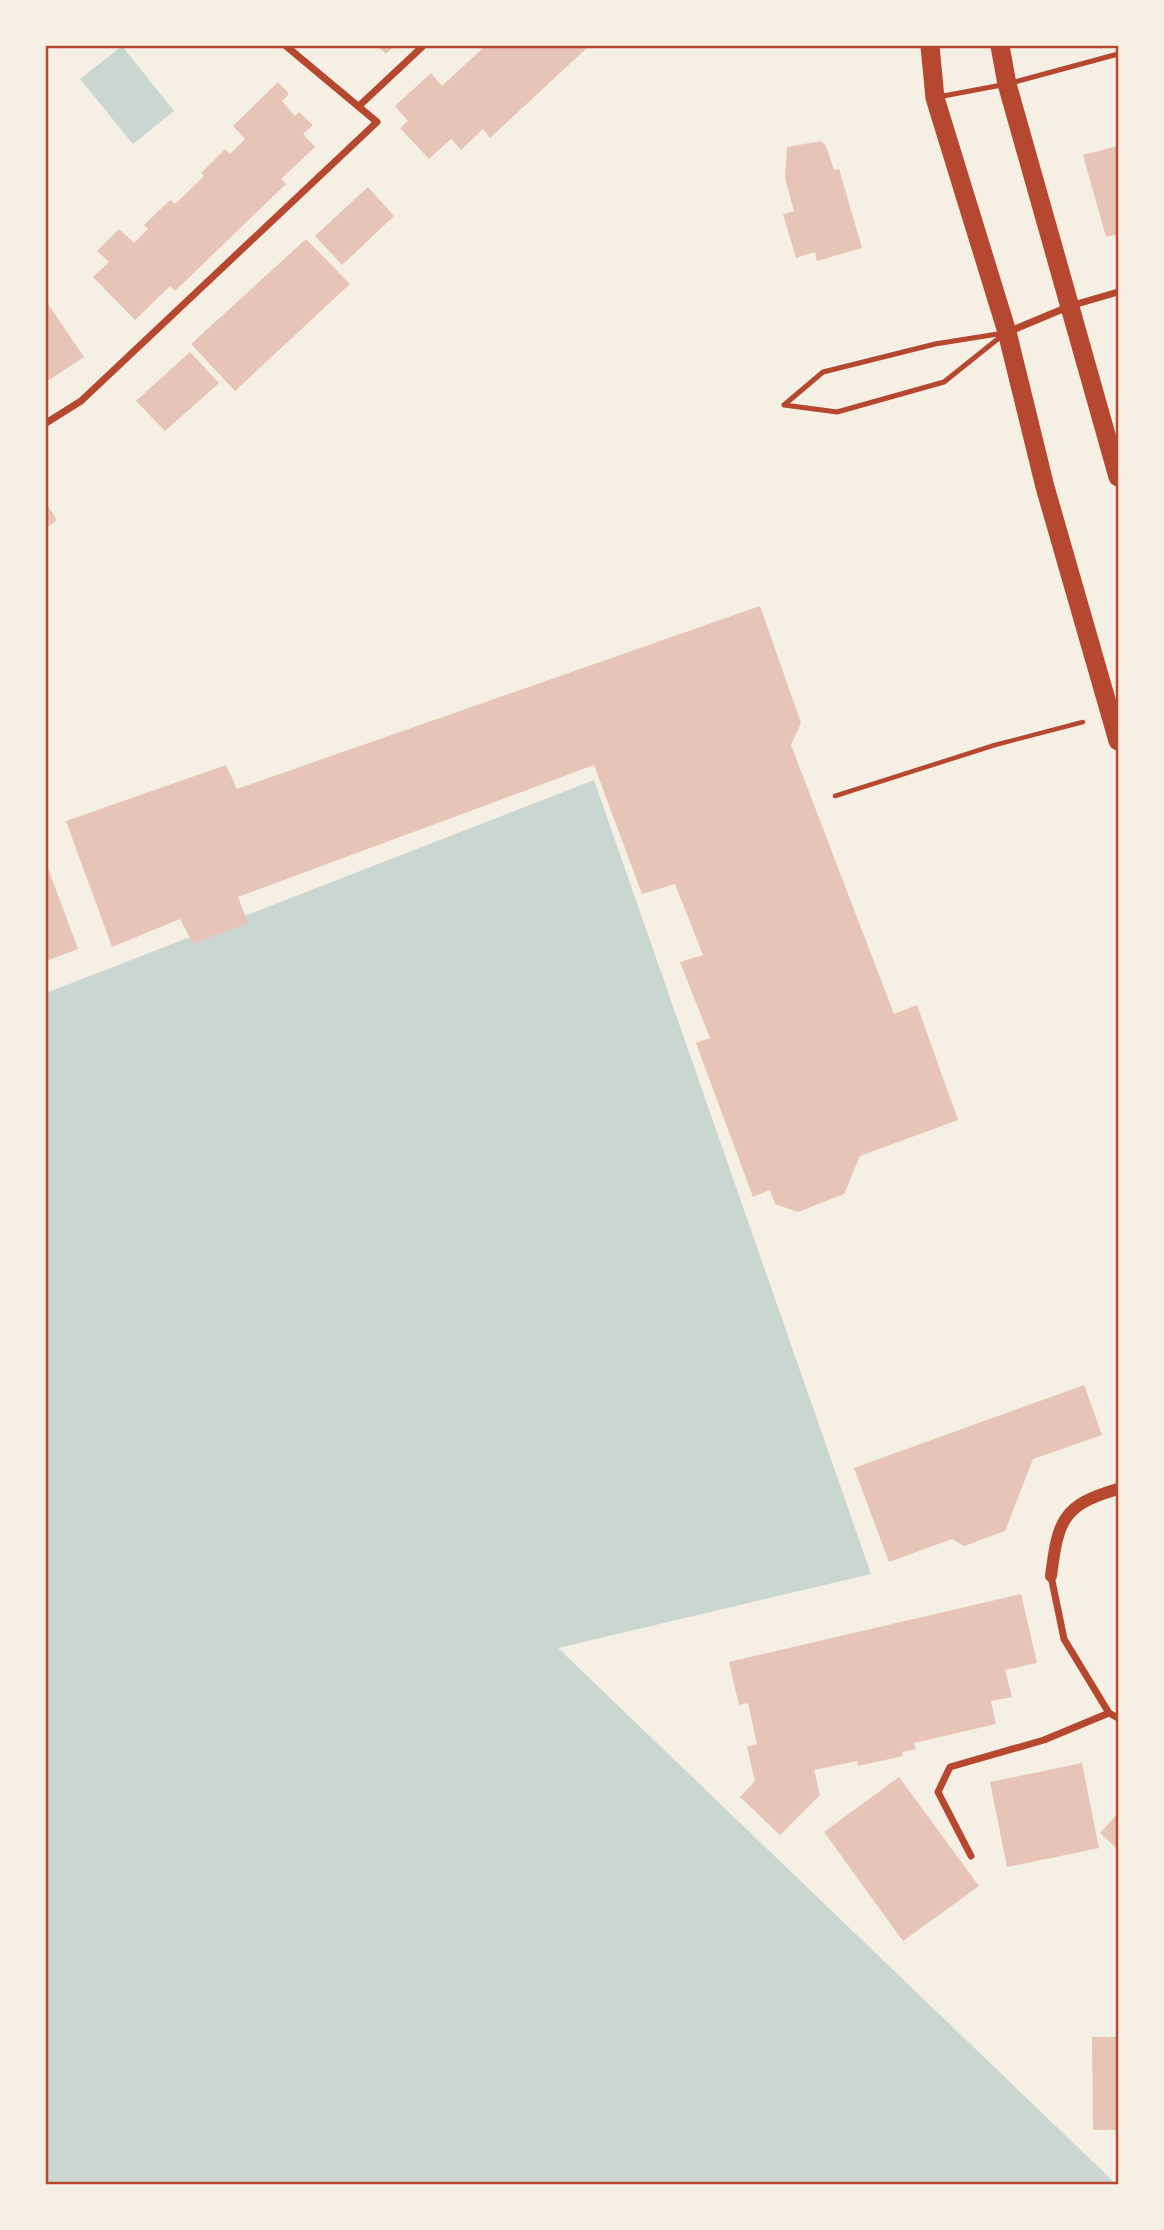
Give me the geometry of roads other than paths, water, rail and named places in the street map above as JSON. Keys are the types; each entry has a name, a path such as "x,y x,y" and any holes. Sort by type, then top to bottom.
{"highway":[{"path":"930,46 935,98 1007,332 1045,487 1115,714 1118,741"},
{"path":"1000,46 1007,84 1118,473"}],"street":[{"path":"46,423 81,401 377,122 286,46"},
{"path":"359,106 423,46"},
{"path":"1007,332 1070,306 1118,292"},
{"path":"1118,1489 1072,1508 1056,1537 1051,1576 1064,1639 1109,1713 1118,1717"},
{"path":"971,1856 938,1792 950,1767 1044,1740 1109,1713"}],"lane":[{"path":"935,98 1007,84 1118,54"},
{"path":"1007,332 944,382 837,412 784,405 823,372 935,344 1007,332"}]}
